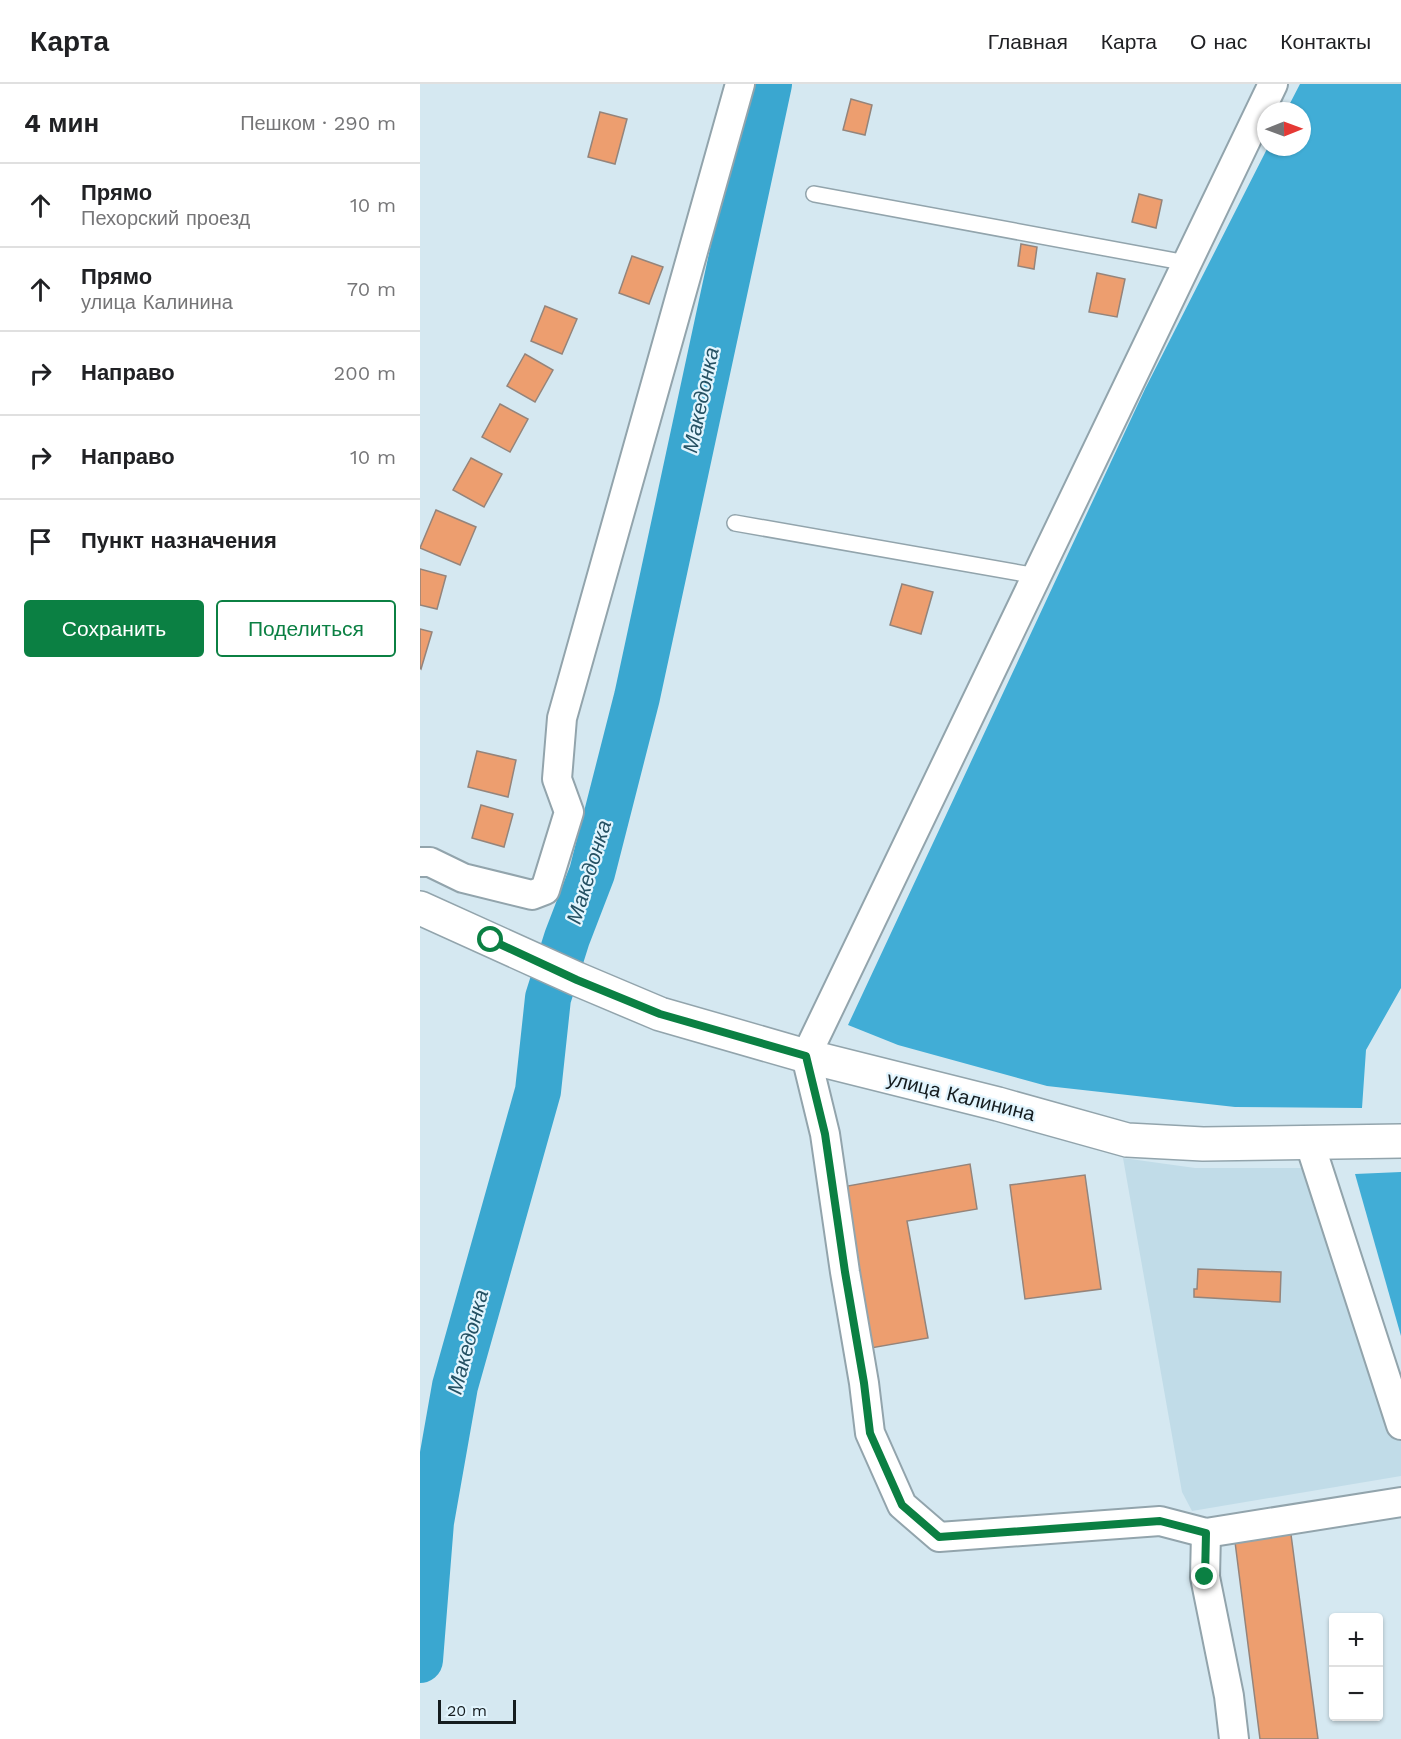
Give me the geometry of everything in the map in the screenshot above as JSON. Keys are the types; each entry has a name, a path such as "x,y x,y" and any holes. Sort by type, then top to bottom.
{"main road":[{"name":"улица Калинина","path":"420,908 577,980 660,1014 806,1056 998,1104 1128,1140 1203,1144 1401,1141"}],"street":[{"path":"420,862 430,862 463,878 532,895 545,890 569,812 557,778 562,718 740,84"},
{"path":"1273,84 806,1056 825,1134 870,1433 902,1505 939,1537 1160,1521 1206,1533 1401,1502"},
{"path":"1310,1144 1401,1425"},
{"path":"1206,1533 1205,1577 1229,1696 1234,1739"}],"lane":[{"path":"814,194 1187,263"},
{"path":"735,523 1037,576"}],"shaded area":[{"path":"1300,84 1401,84 1401,988 1366,1050 1362,1108 1235,1107 1047,1086 898,1045 848,1025 1145,389 1263,156 1311,156 1311,102 1291,102"},
{"path":"1123,1158 1195,1168 1314,1168 1401,1441 1401,1476 1192,1511 1182,1492"},
{"path":"1401,1172 1401,1336 1355,1174"}],"building":[{"path":"851,99 872,105 865,135 843,130"},
{"path":"600,112 627,119 615,164 588,157"},
{"path":"1139,194 1162,200 1156,228 1132,222"},
{"path":"1021,244 1037,247 1034,269 1018,266"},
{"path":"632,256 663,267 649,304 619,293"},
{"path":"1097,273 1125,279 1117,317 1089,312"},
{"path":"545,306 577,319 562,354 531,341"},
{"path":"525,354 553,370 535,402 507,386"},
{"path":"500,404 528,419 510,452 482,437"},
{"path":"471,458 502,474 484,507 453,490"},
{"path":"436,510 476,527 460,565 420,548"},
{"path":"420,569 446,576 437,609 420,605"},
{"path":"902,584 933,592 921,634 890,625"},
{"path":"420,629 432,632 421,669 420,668"},
{"path":"477,751 516,760 508,797 468,787"},
{"path":"481,805 513,814 504,847 472,838"},
{"path":"970,1164 977,1209 907,1221 928,1338 871,1348 842,1187"},
{"path":"1085,1175 1101,1289 1025,1299 1010,1185"},
{"path":"1198,1269 1281,1272 1280,1302 1194,1297 1194,1289 1197,1289"},
{"path":"1290,1527 1318,1739 1260,1739 1234,1534"}],"waterway":[{"name":"Македонка","path":"420,1660 431,1522 455,1386 538,1091 548,998 567,938 592,873 637,697 769,84"}],"route":[{"path":"491,940 577,980 660,1014 806,1056 825,1134 870,1433 902,1505 939,1537 1160,1521 1206,1533 1205,1577"}]}
